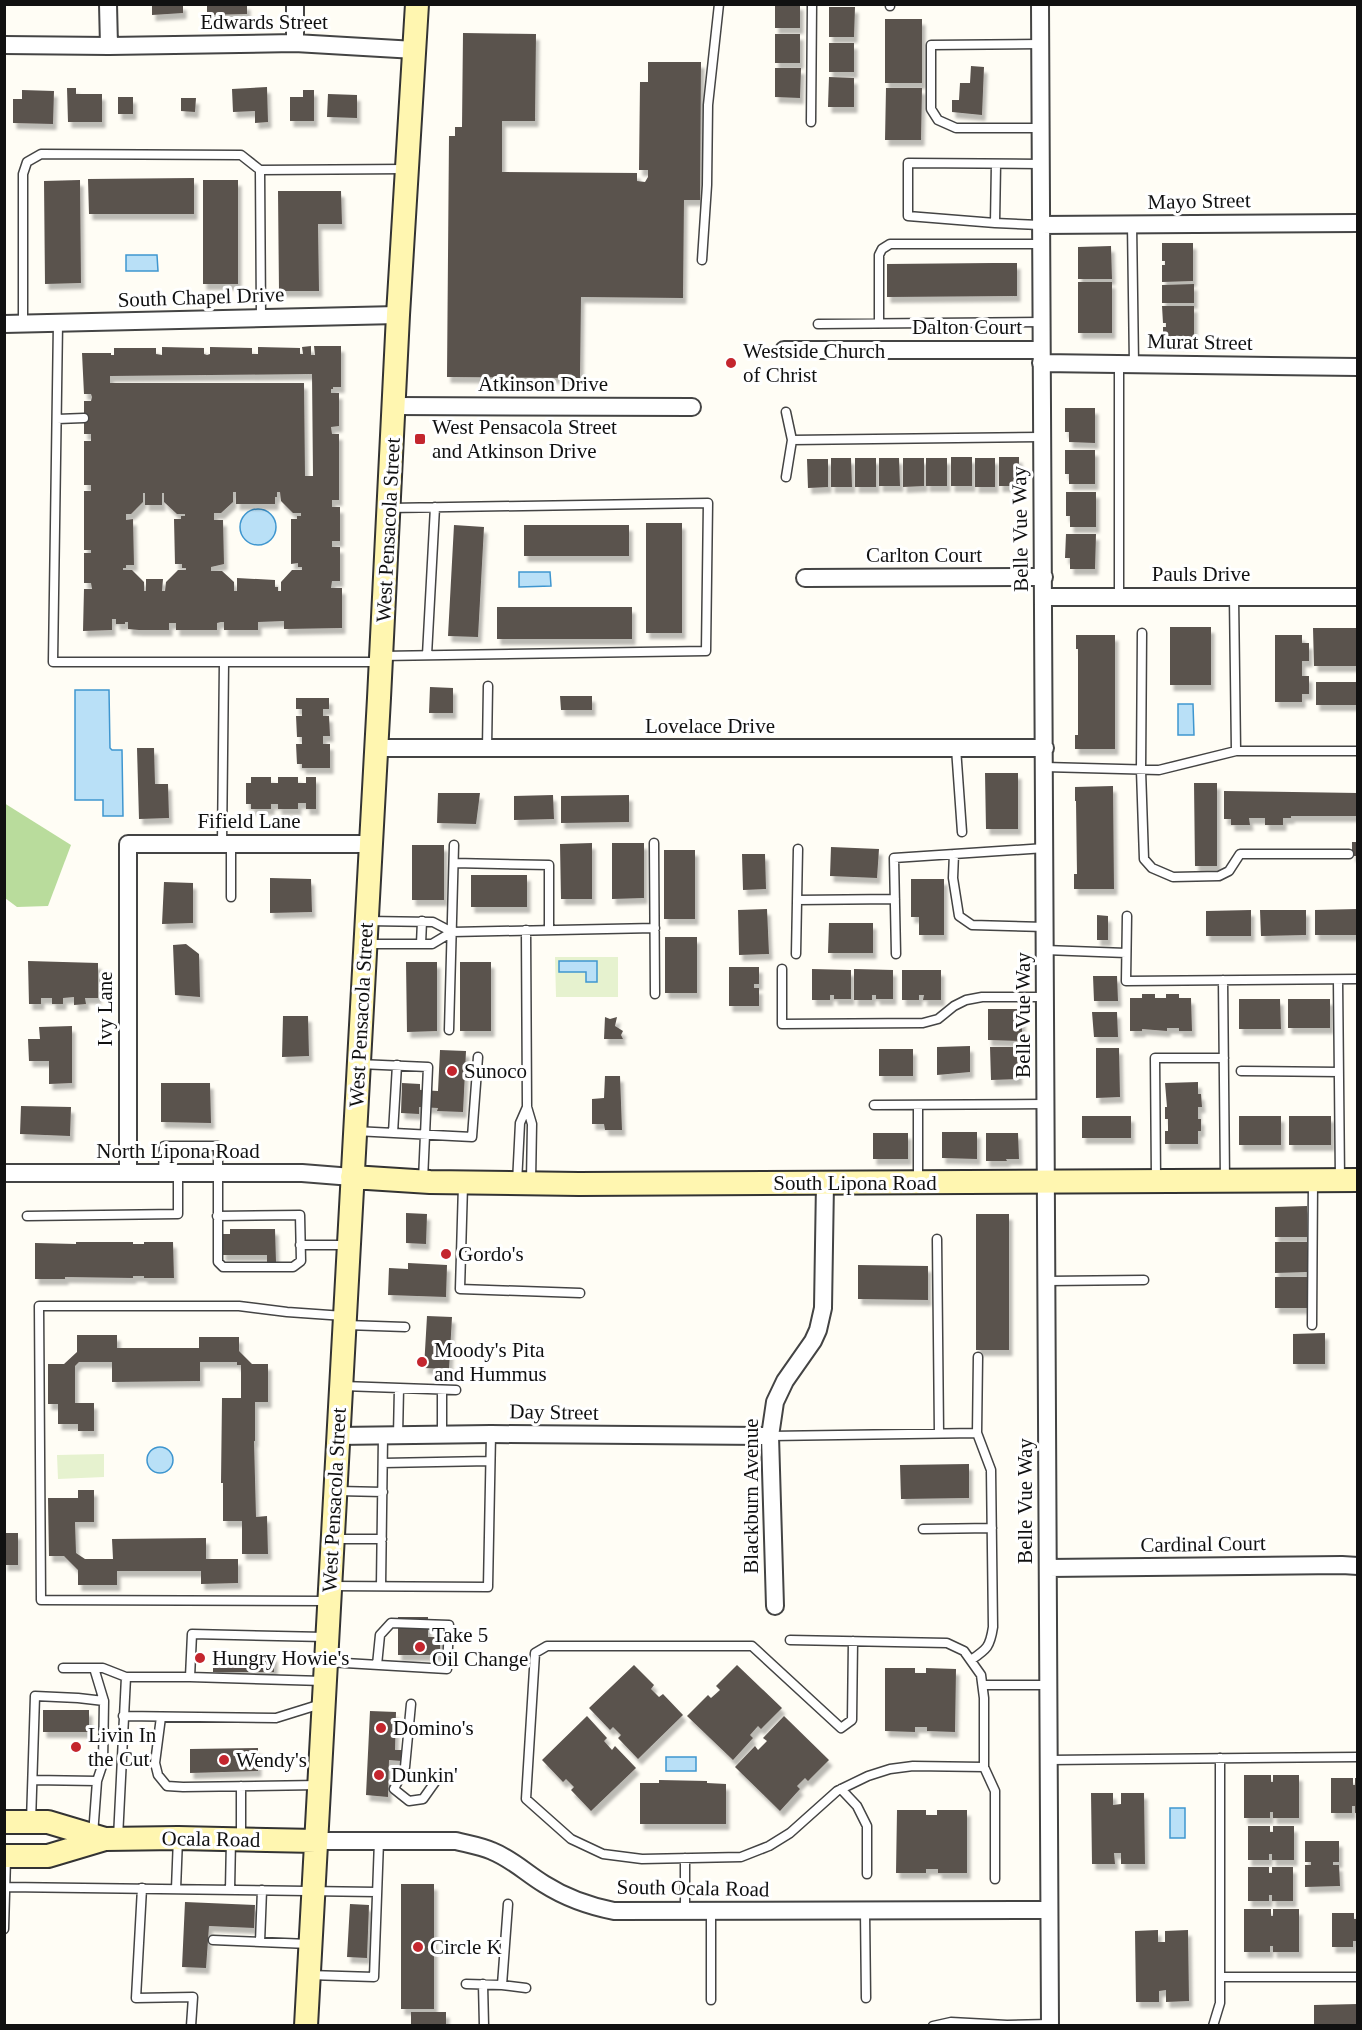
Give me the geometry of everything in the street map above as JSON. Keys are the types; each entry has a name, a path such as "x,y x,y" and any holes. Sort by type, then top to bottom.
{"main road":[{"name":"West Pensacola Street","path":"306,2025 398,315 417,4"},
{"name":"South Lipona Road","path":"352,1177 463,1183 1047,1183 1349,1180"},
{"name":"Ocala Road","path":"4,1822 48,1822 106,1838 316,1841"},
{"name":"Ocala Road","path":"5,1855 48,1856 106,1838"}],"street":[{"path":"108,4 109,46"},
{"path":"295,4 295,43"},
{"name":"Belle Vue Way","path":"1040,4 1050,2025"},
{"name":"Edwards Street","path":"4,45 295,43 415,50"},
{"name":"Mayo Street","path":"1040,225 1358,223"},
{"name":"South Chapel Drive","path":"4,324 398,315"},
{"name":"Dalton Court","path":"784,350 1041,356"},
{"name":"Murat Street","path":"1041,356 1126,364 1358,367"},
{"name":"Atkinson Drive","path":"394,406 692,407"},
{"name":"Carlton Court","path":"805,578 1044,578"},
{"name":"Pauls Drive","path":"1044,597 1358,597"},
{"name":"Lovelace Drive","path":"376,748 1045,748"},
{"name":"Fifield Lane","path":"128,844 371,844"},
{"name":"Ivy Lane","path":"128,844 128,1173"},
{"name":"North Lipona Road","path":"4,1173 302,1173 352,1177"},
{"name":"Blackburn Avenue","path":"775,1606 770,1436 775,1402 785,1381 813,1341 823,1308 825,1183"},
{"name":"Day Street","path":"337,1436 491,1434 770,1436"},
{"name":"Cardinal Court","path":"1048,1568 1342,1564 1358,1566"},
{"name":"South Ocala Road","path":"316,1841 456,1841 475,1845 516,1863 543,1884 569,1898 614,1911 1049,1910"}],"lane":[{"path":"702,260 707,185 708,105 719,4"},
{"path":"811,122 812,4"},
{"path":"1041,44 931,45 931,109 938,120 956,128 1041,128"},
{"path":"23,324 23,174 27,162 41,154 241,155 260,170 407,169"},
{"path":"1040,225 908,216 908,163 1041,164"},
{"path":"995,223 996,164"},
{"path":"260,170 261,317"},
{"path":"1119,597 1132,224"},
{"path":"879,323 879,255 882,249 890,244 1041,244"},
{"path":"818,324 1041,322"},
{"path":"57,323 53,662 224,662 380,659 428,655 706,651 708,503 389,508"},
{"path":"786,412 792,440 786,477"},
{"path":"57,419 84,418"},
{"path":"792,440 1041,437"},
{"path":"428,655 435,507"},
{"path":"1234,597 1236,751"},
{"path":"1142,633 1141,770 1144,859 1152,868 1173,877 1219,876 1229,871 1240,854 1349,854"},
{"path":"224,662 226,844 231,897"},
{"path":"487,748 488,686"},
{"path":"956,748 962,832"},
{"path":"1045,768 1159,770 1236,751 1358,751"},
{"path":"654,843 654,994"},
{"path":"449,1030 454,844"},
{"path":"896,954 894,858 1045,848"},
{"path":"796,954 798,849"},
{"path":"954,854 953,878 958,916 972,925 1046,927"},
{"path":"454,863 549,865 549,930"},
{"path":"797,900 895,899"},
{"path":"1127,915 1125,981 1358,980"},
{"path":"366,921 433,921 452,932"},
{"path":"421,944 422,921"},
{"path":"365,944 432,944 452,932 654,927"},
{"path":"524,1183 533,1141 532,1124 527,1107 526,930"},
{"path":"1046,950 1126,953"},
{"path":"782,969 782,1024 922,1023 938,1019 966,1000 982,997 1046,997"},
{"path":"1223,980 1225,1181"},
{"path":"1338,980 1339,1072 1349,1180"},
{"path":"355,1131 472,1137 478,1057"},
{"path":"1156,1182 1155,1058 1224,1058"},
{"path":"358,1064 428,1067 423,1182"},
{"path":"393,1133 397,1065"},
{"path":"1241,1071 1339,1072"},
{"path":"874,1105 1046,1104"},
{"path":"918,1105 918,1183"},
{"path":"524,1183 519,1141 520,1123 527,1107"},
{"path":"519,1141 533,1141"},
{"path":"27,1216 178,1214 164,1146 218,1146 217,1216 218,1262 223,1268 293,1268 301,1261 300,1215 217,1216"},
{"path":"1312,1325 1313,1180"},
{"path":"463,1183 460,1289 580,1293"},
{"path":"937,1239 939,1433"},
{"path":"300,1245 348,1245"},
{"path":"1047,1281 1144,1280"},
{"path":"405,1328 239,1306 39,1306 41,1600 330,1593 381,1586 488,1587 491,1434"},
{"path":"971,1660 987,1649 993,1627 992,1470 977,1432 978,1357"},
{"path":"340,1386 456,1390"},
{"path":"381,1586 383,1463 391,1436 399,1388"},
{"path":"442,1390 442,1435"},
{"path":"770,1436 977,1432"},
{"path":"383,1463 490,1461"},
{"path":"335,1491 383,1492"},
{"path":"923,1530 992,1528"},
{"path":"332,1539 382,1539"},
{"path":"123,1716 276,1718 325,1682 377,1665 447,1669 449,1625 391,1623 380,1635 377,1665"},
{"path":"190,1677 192,1634 328,1637"},
{"path":"790,1640 947,1643 964,1651 981,1675 983,1685 984,1767 995,1791 995,1879"},
{"path":"853,1641 852,1720 841,1728 752,1646 547,1646 535,1653 526,1799 571,1839 603,1854 642,1859 741,1857 769,1846 790,1833 841,1789 868,1776 890,1769 913,1766 984,1767"},
{"path":"63,1668 103,1668 126,1677 325,1682"},
{"path":"94,1668 104,1701 103,1763 97,1781 106,1838"},
{"path":"106,1838 123,1716 126,1677"},
{"path":"983,1685 1048,1685"},
{"path":"31,1822 35,1696 104,1701"},
{"path":"411,1704 405,1767 394,1789 409,1801 423,1799 440,1775"},
{"path":"161,1717 155,1763 158,1775 167,1786 319,1785"},
{"path":"1049,1760 1358,1757"},
{"path":"1213,2025 1220,2003 1221,1758"},
{"path":"33,1780 97,1781"},
{"path":"230,1890 241,1786"},
{"path":"841,1789 857,1806 867,1826 867,1874"},
{"path":"176,1889 178,1838"},
{"path":"309,1975 374,1977 379,1841"},
{"path":"4,1929 5,1855"},
{"path":"685,1858 685,1912"},
{"path":"6,1887 377,1892"},
{"path":"142,1888 136,1998 193,1997 191,2025"},
{"path":"260,1942 262,1890"},
{"path":"502,1985 508,1904"},
{"path":"711,1911 711,2000"},
{"path":"865,1911 866,1998"},
{"path":"213,1940 310,1944"},
{"path":"1220,1977 1358,1977"},
{"path":"466,1984 526,1988"},
{"path":"483,1984 484,2025"},
{"path":"933,2025 1050,2025"}],"green space":[{"path":"4,803 71,845 48,906 17,907 5,898"},
{"path":"555,957 618,957 618,997 556,997"},
{"path":"104,1454 104,1477 58,1479 57,1455"}],"water":[{"path":"126,255 157,255 158,271 126,271"},
{"path":"258,509 271,514 276,527 271,540 258,545 245,540 240,527 245,514"},
{"path":"519,572 550,572 551,586 519,587"},
{"path":"75,690 109,690 110,748 122,750 123,816 103,816 103,800 75,800"},
{"path":"1178,704 1193,704 1194,735 1178,735"},
{"path":"559,961 597,961 597,982 586,982 586,972 559,972"},
{"path":"160,1447 169,1451 173,1460 169,1469 160,1473 151,1469 147,1460 151,1451"},
{"path":"666,1757 696,1757 696,1771 666,1771"},
{"path":"1170,1808 1185,1808 1185,1838 1170,1838"}],"building":[{"path":"152,4 183,4 183,13 152,15"},
{"path":"207,4 247,4 247,14 207,15"},
{"path":"775,4 800,4 800,28 775,28"},
{"path":"829,7 855,7 854,37 829,37"},
{"path":"885,19 922,19 922,83 885,83"},
{"path":"463,33 536,34 535,121 502,121 502,172 637,173 637,181 645,182 648,170 639,170 640,82 648,82 648,62 701,62 700,200 684,200 683,298 581,297 580,378 447,377 449,136 455,136 455,127 462,127"},
{"path":"775,34 800,34 800,63 775,63"},
{"path":"829,43 854,43 854,72 829,72"},
{"path":"971,66 984,67 982,115 952,112 952,100 959,100 960,83 970,83"},
{"path":"775,68 801,68 800,98 775,97"},
{"path":"829,77 854,78 854,107 828,107"},
{"path":"267,87 268,122 255,123 255,111 233,112 232,89"},
{"path":"67,88 76,88 76,94 102,94 102,122 68,122"},
{"path":"886,88 922,88 921,140 885,140"},
{"path":"22,90 54,91 53,124 13,123 13,99 22,99"},
{"path":"303,90 314,90 314,121 290,121 290,97 303,97"},
{"path":"328,94 357,95 357,118 327,117"},
{"path":"118,97 133,97 133,114 118,114"},
{"path":"181,98 196,98 195,112 181,111"},
{"path":"194,178 194,214 89,214 88,179"},
{"path":"80,180 81,283 45,284 44,181"},
{"path":"203,180 238,180 238,284 203,284"},
{"path":"278,191 341,191 342,224 318,224 319,291 279,291"},
{"path":"1162,243 1193,243 1193,281 1162,282 1162,265 1165,265 1165,261 1162,261"},
{"path":"1111,246 1112,279 1078,279 1078,247"},
{"path":"1017,263 1017,296 887,297 887,264"},
{"path":"1078,282 1112,282 1112,333 1078,333"},
{"path":"1194,284 1194,303 1162,303 1162,285"},
{"path":"1162,306 1194,306 1194,344 1163,344 1163,327 1166,327 1166,323 1163,323"},
{"path":"311,346 311,355 315,355 314,346 341,346 341,387 331,389 331,393 339,393 339,426 331,427 332,434 339,434 339,500 332,500 332,507 340,507 340,541 332,541 332,547 340,547 340,581 332,581 331,588 342,588 342,628 284,629 284,621 258,622 258,630 224,630 224,622 221,622 217,623 217,630 176,630 176,623 169,623 169,630 139,630 128,629 128,622 116,624 116,619 112,619 112,630 83,631 84,589 92,589 91,583 84,583 84,553 91,553 91,550 84,550 84,491 91,491 91,485 84,485 84,441 91,441 91,434 84,434 84,401 91,401 92,397 91,394 84,394 82,353 111,353 114,355 114,348 156,348 156,354 162,355 162,347 204,348 204,354 207,355 210,354 210,347 252,348 252,354 258,354 258,347 300,348 300,354 303,354 302,347","holes":["312,374 313,476 305,476 304,383 110,383 110,376","233,492 236,492 236,504 275,504 277,492 280,492 281,501 293,513 301,513 297,519 291,519 291,564 298,563 298,567 302,567 302,570 292,570 281,582 281,591 275,587 275,580 237,578 237,591 234,591 234,582 222,571 211,571 211,567 224,564 223,520 214,520 214,513 221,513 233,502","143,493 145,493 145,505 162,505 162,493 164,493 164,502 177,514 185,514 181,516 181,519 174,519 175,564 182,564 182,568 186,570 178,570 166,582 165,591 162,591 163,579 146,579 146,591 144,591 144,582 132,570 123,570 126,565 134,565 133,519 126,520 126,514 131,514 143,502"]},
{"path":"1065,408 1095,408 1095,443 1069,442 1069,432 1065,432"},
{"path":"1065,450 1095,450 1095,484 1069,484 1069,474 1065,474"},
{"path":"951,457 972,457 972,486 951,486"},
{"path":"999,457 1019,457 1019,486 999,486"},
{"path":"831,458 851,458 852,487 831,487"},
{"path":"855,458 876,458 876,487 855,487"},
{"path":"879,458 899,458 900,486 879,486"},
{"path":"903,458 924,458 924,486 903,487"},
{"path":"926,458 947,458 947,486 926,486"},
{"path":"975,458 995,458 995,487 975,487"},
{"path":"807,459 828,459 828,487 808,488"},
{"path":"1066,492 1096,492 1096,527 1070,527 1070,516 1066,516"},
{"path":"646,523 682,523 682,633 646,633"},
{"path":"454,525 484,527 478,637 448,636"},
{"path":"524,525 629,525 629,556 524,556"},
{"path":"1066,534 1096,534 1095,569 1070,569 1070,558 1065,558"},
{"path":"497,607 632,607 632,639 497,639"},
{"path":"1170,627 1211,627 1211,685 1170,685"},
{"path":"1313,628 1358,628 1358,666 1314,666"},
{"path":"1076,635 1115,635 1115,749 1075,749 1075,735 1078,735"},
{"path":"1275,635 1302,635 1302,643 1309,643 1309,661 1302,661 1302,676 1309,676 1309,694 1302,694 1302,702 1275,702"},
{"path":"1316,682 1358,682 1358,705 1316,705"},
{"path":"430,687 453,688 453,713 429,713"},
{"path":"560,696 592,696 592,710 561,710"},
{"path":"296,698 329,698 329,709 323,709 323,716 329,716 330,736 323,736 323,744 330,744 330,768 302,768 302,764 297,764 296,744 302,744 302,737 297,737 296,716 302,716 302,709 296,709"},
{"path":"137,748 154,748 155,784 168,784 169,818 139,819"},
{"path":"985,773 1018,773 1018,829 986,829"},
{"path":"251,777 271,777 271,783 278,783 278,777 298,777 298,783 306,783 306,777 316,777 316,809 306,809 306,803 298,803 298,809 278,809 278,804 271,804 271,809 251,809 251,804 246,804 246,783 251,783"},
{"path":"1194,783 1217,783 1217,866 1195,866"},
{"path":"1113,786 1114,889 1074,889 1074,874 1077,874 1075,787"},
{"path":"1224,791 1358,793 1358,816 1291,816 1291,818 1283,818 1283,825 1265,825 1265,818 1249,818 1250,825 1231,825 1231,819 1224,819"},
{"path":"438,793 480,793 476,824 437,823"},
{"path":"553,795 554,819 514,820 514,796"},
{"path":"629,795 629,822 561,823 561,796"},
{"path":"1352,842 1358,842 1358,856 1352,856"},
{"path":"592,843 592,899 561,899 560,844"},
{"path":"612,843 644,843 644,898 612,899"},
{"path":"412,845 444,845 444,900 412,900"},
{"path":"831,847 879,849 877,878 830,876"},
{"path":"664,850 695,850 695,919 664,919"},
{"path":"742,854 765,854 766,889 743,890"},
{"path":"471,875 527,875 527,907 471,907"},
{"path":"270,878 311,879 312,912 270,913"},
{"path":"911,879 944,879 944,935 919,935 919,917 911,917"},
{"path":"164,882 193,883 193,923 162,924"},
{"path":"767,909 769,954 739,955 738,910"},
{"path":"1358,909 1358,935 1315,935 1315,910"},
{"path":"1251,910 1251,936 1206,936 1206,911"},
{"path":"1260,910 1306,910 1306,935 1261,936"},
{"path":"1097,915 1108,916 1108,940 1097,940"},
{"path":"829,923 873,923 873,953 828,953"},
{"path":"665,937 697,937 697,993 665,993"},
{"path":"186,944 199,954 200,997 175,995 173,945"},
{"path":"28,961 98,963 98,998 85,998 86,1004 74,1005 74,997 63,998 63,1004 52,1004 52,998 41,998 41,1004 29,1004"},
{"path":"406,962 437,962 437,1031 407,1032"},
{"path":"460,962 491,962 491,1031 460,1031"},
{"path":"729,967 759,967 759,984 754,984 754,988 759,988 759,1006 729,1006"},
{"path":"812,969 851,970 851,999 834,999 834,995 830,995 830,1000 812,1000"},
{"path":"854,969 893,970 893,999 876,999 876,995 872,995 872,1000 854,1000"},
{"path":"902,970 941,970 941,1000 923,1000 924,995 919,995 919,1000 902,1000"},
{"path":"1093,976 1117,976 1118,1001 1094,1001"},
{"path":"1142,994 1155,994 1155,998 1166,998 1166,994 1179,994 1179,998 1191,998 1192,1031 1167,1028 1167,1031 1142,1029 1142,1031 1130,1031 1130,998 1142,998"},
{"path":"1239,999 1280,999 1281,1029 1239,1029"},
{"path":"1288,999 1330,999 1330,1028 1288,1028"},
{"path":"988,1009 1022,1009 1022,1041 988,1040"},
{"path":"1092,1012 1117,1012 1118,1037 1094,1037"},
{"path":"283,1016 308,1016 309,1056 282,1057"},
{"path":"605,1017 610,1019 617,1017 615,1026 623,1031 621,1035 623,1039 604,1039"},
{"path":"72,1026 72,1083 49,1084 49,1061 29,1061 28,1039 40,1039 39,1027"},
{"path":"970,1046 970,1072 937,1075 937,1047"},
{"path":"990,1047 1016,1047 1019,1079 991,1080"},
{"path":"1096,1048 1119,1048 1120,1097 1096,1098"},
{"path":"879,1049 913,1049 913,1076 879,1076"},
{"name":"Sunoco","path":"440,1050 466,1051 463,1112 437,1111 438,1108 419,1107 419,1114 401,1113 402,1083 420,1084 420,1090 438,1091"},
{"path":"605,1076 620,1076 622,1130 605,1130 604,1124 592,1124 592,1099 604,1098"},
{"path":"1198,1082 1198,1094 1201,1094 1202,1107 1198,1107 1201,1131 1198,1131 1198,1144 1165,1144 1168,1119 1165,1119 1165,1107 1167,1107 1165,1083"},
{"path":"161,1083 210,1083 211,1123 161,1122"},
{"path":"21,1106 71,1107 70,1136 20,1134"},
{"path":"1082,1116 1131,1116 1131,1138 1082,1138"},
{"path":"1239,1116 1281,1116 1281,1145 1239,1145"},
{"path":"1289,1116 1331,1116 1331,1145 1289,1145"},
{"path":"942,1132 977,1132 977,1159 942,1158"},
{"path":"873,1133 908,1133 908,1159 873,1159"},
{"path":"986,1133 1018,1133 1019,1159 986,1161"},
{"path":"1307,1206 1307,1237 1275,1237 1275,1207"},
{"path":"406,1213 427,1214 426,1244 406,1243"},
{"path":"976,1214 1009,1214 1009,1350 976,1350"},
{"path":"230,1229 275,1229 276,1262 267,1262 267,1255 222,1255 222,1234 230,1234"},
{"path":"76,1242 144,1244 144,1242 173,1242 174,1278 133,1276 133,1278 35,1279 35,1243 76,1244"},
{"path":"1275,1242 1307,1242 1307,1272 1275,1273"},
{"path":"408,1263 447,1265 446,1297 388,1295 389,1268 408,1269"},
{"path":"858,1265 928,1266 928,1300 858,1299"},
{"path":"1275,1277 1307,1277 1307,1308 1275,1308"},
{"path":"427,1316 452,1317 449,1369 424,1368"},
{"path":"1325,1333 1325,1364 1293,1364 1293,1334"},
{"path":"77,1335 117,1335 117,1348 199,1348 199,1337 239,1337 239,1351 252,1364 268,1364 268,1402 255,1402 254,1441 256,1517 267,1516 268,1554 242,1554 242,1521 223,1521 222,1398 241,1398 241,1365 237,1365 237,1362 200,1362 200,1381 112,1382 112,1362 79,1362 75,1366 75,1403 94,1403 94,1431 78,1431 78,1424 58,1424 58,1404 48,1404 48,1364 64,1364 77,1352"},
{"path":"969,1464 969,1498 901,1499 900,1465"},
{"path":"78,1490 94,1490 94,1522 75,1522 76,1553 85,1559 113,1559 112,1539 206,1538 206,1559 238,1559 238,1583 201,1584 201,1571 117,1571 117,1585 78,1585 78,1570 64,1556 49,1556 48,1498 78,1498"},
{"path":"4,1533 18,1533 18,1565 4,1565"},
{"path":"398,1617 428,1617 428,1637 440,1637 440,1655 398,1655"},
{"path":"274,1655 274,1672 213,1672 213,1656"},
{"path":"634,1665 654,1685 651,1689 659,1697 663,1694 683,1715 638,1759 618,1738 621,1735 613,1727 610,1730 589,1708"},
{"path":"737,1665 782,1708 761,1729 758,1726 750,1735 753,1738 733,1760 687,1716 708,1695 711,1698 720,1690 716,1686"},
{"path":"885,1668 915,1668 915,1673 926,1673 926,1668 956,1669 955,1732 927,1731 927,1727 915,1727 915,1732 885,1731"},
{"path":"43,1710 89,1710 89,1732 43,1732"},
{"path":"370,1711 396,1712 395,1750 403,1750 402,1761 389,1760 388,1797 366,1795"},
{"path":"587,1716 607,1738 604,1741 612,1750 615,1746 636,1768 591,1811 571,1790 574,1787 566,1779 563,1782 542,1760"},
{"path":"784,1716 829,1760 808,1781 805,1778 797,1786 800,1789 780,1811 735,1767 755,1746 758,1750 767,1741 763,1738"},
{"name":"Wendy's","path":"258,1748 258,1771 190,1773 190,1749"},
{"path":"1244,1775 1271,1775 1271,1782 1273,1782 1273,1775 1299,1775 1299,1818 1273,1818 1273,1812 1270,1812 1270,1818 1244,1818"},
{"path":"1331,1778 1353,1778 1353,1785 1355,1785 1355,1778 1358,1778 1358,1813 1355,1813 1355,1806 1352,1806 1352,1813 1331,1813"},
{"path":"659,1780 707,1781 707,1783 726,1784 726,1824 640,1824 640,1783 659,1783"},
{"path":"1091,1793 1113,1793 1113,1805 1121,1804 1121,1793 1144,1793 1145,1864 1121,1864 1121,1853 1114,1853 1115,1864 1092,1864"},
{"path":"897,1810 926,1810 926,1815 937,1815 937,1810 967,1810 967,1873 938,1873 938,1869 926,1869 926,1873 896,1873"},
{"path":"1248,1826 1270,1826 1270,1832 1273,1832 1273,1826 1294,1826 1294,1860 1272,1860 1272,1854 1269,1854 1269,1860 1248,1860"},
{"path":"1305,1841 1339,1841 1339,1862 1333,1862 1333,1865 1339,1865 1340,1886 1305,1887 1305,1865 1311,1865 1311,1862 1305,1862"},
{"path":"1248,1867 1269,1867 1269,1873 1272,1873 1272,1867 1293,1867 1293,1901 1272,1901 1272,1895 1269,1895 1269,1901 1248,1901"},
{"name":"Circle K","path":"401,1884 434,1884 434,2009 401,2009"},
{"path":"185,1902 255,1905 254,1928 209,1926 206,1968 182,1967"},
{"name":"Circle K","path":"350,1904 369,1905 367,1958 347,1957"},
{"path":"1244,1909 1271,1909 1271,1916 1273,1916 1273,1909 1299,1909 1299,1952 1273,1952 1273,1946 1270,1946 1270,1952 1244,1952"},
{"path":"1332,1913 1354,1913 1354,1919 1358,1919 1358,1941 1353,1941 1353,1947 1332,1947"},
{"path":"1158,1930 1158,1942 1165,1942 1165,1931 1188,1930 1189,2001 1166,2002 1166,1990 1159,1991 1159,2002 1136,2002 1135,1931"},
{"path":"1358,2004 1358,2026 1314,2026 1314,2005"},
{"path":"411,2012 446,2012 446,2026 411,2026"}],"place":[{"name":"Westside Church of Christ","path":"731,363"},
{"name":"West Pensacola Street and Atkinson Drive","path":"420,439"},
{"name":"Sunoco","path":"452,1071"},
{"name":"Gordo's","path":"446,1254"},
{"name":"Moody's Pita and Hummus","path":"422,1362"},
{"name":"Take 5 Oil Change","path":"420,1647"},
{"name":"Hungry Howie's","path":"200,1658"},
{"name":"Domino's","path":"381,1728"},
{"name":"Livin In the Cut","path":"76,1747"},
{"name":"Wendy's","path":"224,1760"},
{"name":"Dunkin'","path":"379,1775"},
{"name":"Circle K","path":"418,1947"}]}
